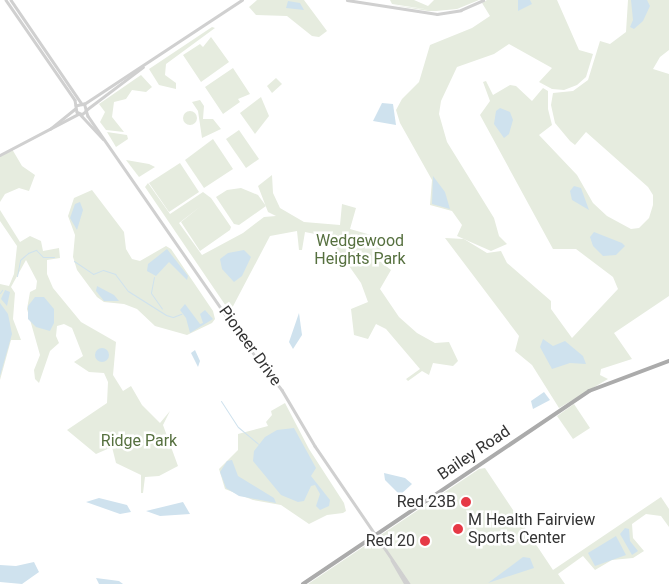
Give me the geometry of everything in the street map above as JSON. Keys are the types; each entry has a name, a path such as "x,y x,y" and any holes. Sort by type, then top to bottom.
{"main road":[{"name":"Bailey Road","path":"303,584 589,391 669,361"}],"street":[{"path":"6,0 75,100 76,107"},
{"path":"11,0 83,104"},
{"path":"49,130 76,107 144,66 242,0"},
{"path":"347,0 436,14 460,10 483,0"},
{"path":"0,154 80,114 144,66"},
{"name":"Pioneer Drive","path":"83,104 104,140 282,390 315,446 408,584"},
{"name":"Pioneer Drive","path":"76,107 104,140"}],"green space":[{"path":"257,0 304,0 327,31 319,37 312,36 287,16 256,15 249,7"},
{"path":"390,0 414,0 428,6 434,0 479,0 457,9 428,11 392,5 431,10 392,4"},
{"path":"487,0 557,0 579,50 593,54 586,77 577,85 564,90 552,89 539,82 552,68 509,44 494,54 457,67 441,101 439,114 447,142 494,218 499,236 507,244 491,251 457,236 462,225 452,211 430,205 432,180 400,123 396,110 402,99 419,82 430,45 472,28 490,16 482,3"},
{"path":"628,0 669,0 669,50 660,57 653,69 669,74 669,296 614,333 632,359 601,369 600,375 608,379 559,408 532,365 515,351 519,336 445,238 464,239 487,253 501,251 507,263 551,301 551,309 572,338 618,289 613,277 576,249 553,249 480,115 490,101 483,82 486,81 493,95 510,85 516,86 532,101 543,88 548,91 548,109 552,125 539,135 577,175 593,203 607,216 631,229 639,228 649,218 653,205 653,195 648,187 586,132 575,145 570,141 555,123 551,105 553,93 573,91 588,80 600,41 610,44 626,32"},
{"path":"212,27 215,28 166,64 165,75 176,83 176,89 159,85 149,69"},
{"path":"211,37 229,62 201,82 183,55 200,44 203,47"},
{"path":"233,68 250,94 238,99 240,102 223,114 205,87"},
{"path":"141,75 152,87 146,92 132,90 126,99 114,102 112,117 124,132 106,130 100,122 105,112 99,104"},
{"path":"276,78 282,84 272,93 267,86"},
{"path":"261,97 269,116 255,134 240,113"},
{"path":"200,100 204,106 203,119 213,119 221,129 202,138 198,111 192,102"},
{"path":"190,111 195,113 197,118 195,123 190,125 185,123 183,118 185,113"},
{"path":"239,130 259,159 246,168 226,139"},
{"path":"107,132 127,135 128,139 116,147"},
{"path":"213,139 233,169 204,188 185,160"},
{"path":"12,149 22,166 35,175 29,191 19,188 5,194 0,202 0,155"},
{"path":"126,160 149,164 155,167 139,177"},
{"path":"180,163 199,192 169,212 149,183"},
{"name":"Wedgewood Heights Park","path":"272,175 273,193 280,208 304,222 340,225 342,204 356,208 350,229 385,239 377,259 391,270 380,289 399,317 417,333 435,343 449,342 458,361 453,366 433,363 429,375 422,371 408,381 406,379 420,369 386,329 376,324 368,339 354,335 351,309 368,302 361,283 335,246 320,235 305,232 302,250 299,250 297,231 270,236 230,312 145,187 148,183 170,214 203,192 211,198 231,227 230,230 200,251 181,222 201,206 179,223 202,255 243,233 264,217 276,216 268,212 258,186"},
{"path":"241,188 258,195 266,206 239,225 234,224 216,197 227,190"},
{"path":"92,190 124,232 126,249 132,259 140,261 166,246 171,249 213,311 215,319 212,323 187,335 155,326 137,309 124,304 104,302 97,297 77,270 73,257 75,235 68,216 74,198"},
{"name":"Ridge Park","path":"0,210 20,242 30,236 41,241 43,251 59,248 60,258 47,260 47,274 53,288 81,322 116,342 113,375 123,391 131,386 142,405 160,423 170,411 163,425 178,466 159,476 145,477 143,493 141,493 141,475 116,463 112,447 96,454 67,430 107,403 108,382 104,373 89,372 74,362 83,356 72,328 64,324 57,326 56,336 59,343 50,351 39,383 35,379 34,370 40,355 27,309 30,292 36,289 37,281 26,260 11,287 15,293 13,319 21,340 11,340 0,380 0,284 9,286 14,274 17,246 0,221"},
{"path":"285,403 309,449 344,503 346,511 343,513 327,515 309,524 281,505 253,500 225,489 219,469 238,450 238,434 268,426 266,422 272,415 271,411"},
{"path":"574,404 590,428 573,439 557,416"},
{"name":"M Health Fairview Sports Center","path":"485,468 553,570 661,497 669,509 669,527 661,516 646,514 632,524 633,538 644,551 633,558 612,560 595,570 583,556 558,574 565,584 308,584 479,469"}],"water":[{"path":"518,0 530,0 532,4 518,11"},
{"path":"631,0 647,0 650,6 643,21 634,29 630,27 633,20"},
{"path":"288,1 300,3 304,10 286,8"},
{"path":"382,103 393,104 396,125 373,121"},
{"path":"500,108 510,112 513,120 509,134 504,138 494,124 496,111"},
{"path":"433,176 445,192 450,209 432,204"},
{"path":"574,186 581,188 589,210 572,200 570,191"},
{"path":"80,202 83,210 77,230 70,218 75,204"},
{"path":"594,232 625,246 616,255 603,256 593,246 590,237"},
{"path":"167,249 188,276 187,280 169,262 156,276 147,271 148,264"},
{"path":"244,250 251,257 242,276 234,282 222,269 220,259 228,253"},
{"path":"97,286 114,295 119,301 104,301 96,291"},
{"path":"5,290 10,292 7,306 1,299"},
{"path":"35,297 44,297 54,309 54,323 50,331 36,327 28,319 28,306"},
{"path":"0,303 8,314 12,334 0,376"},
{"path":"185,304 200,324 203,323 200,314 205,310 213,319 190,333 186,318 180,310"},
{"path":"299,313 302,335 293,349 289,342"},
{"path":"543,339 553,346 565,341 583,356 586,364 570,363 552,369 540,347"},
{"path":"99,348 105,348 109,355 105,362 99,362 95,358 95,352"},
{"path":"195,350 200,361 198,367 191,353"},
{"path":"544,392 550,400 533,409 531,401"},
{"path":"294,428 316,468 311,476 330,500 329,506 320,510 316,506 320,494 315,485 311,486 304,501 298,502 281,495 253,461 254,451 265,437 277,430"},
{"path":"232,460 238,476 274,498 276,503 239,496 226,488 220,472 227,461"},
{"path":"384,473 405,478 412,484 400,495 385,480"},
{"path":"99,498 127,505 131,512 120,514 86,502"},
{"path":"183,502 190,514 160,516 146,511"},
{"path":"625,528 629,529 630,541 638,551 632,555 620,534"},
{"path":"616,536 626,555 595,566 588,553"},
{"path":"523,557 530,558 534,568 488,583"},
{"path":"34,562 39,572 22,584 0,582 0,565 16,566"},
{"path":"96,578 119,581 123,584 99,584"}],"waterway":[{"path":"17,276 20,260 28,253 36,250 43,257 54,257"},
{"path":"74,261 93,274 103,270 115,274 128,291 166,315 173,317 181,314"},
{"path":"154,277 151,293 162,309"},
{"path":"221,401 238,427 258,444"}],"place":[{"name":"Red 23B","path":"466,502"},
{"name":"M Health Fairview Sports Center","path":"458,529"},
{"name":"Red 20","path":"425,541"}]}
